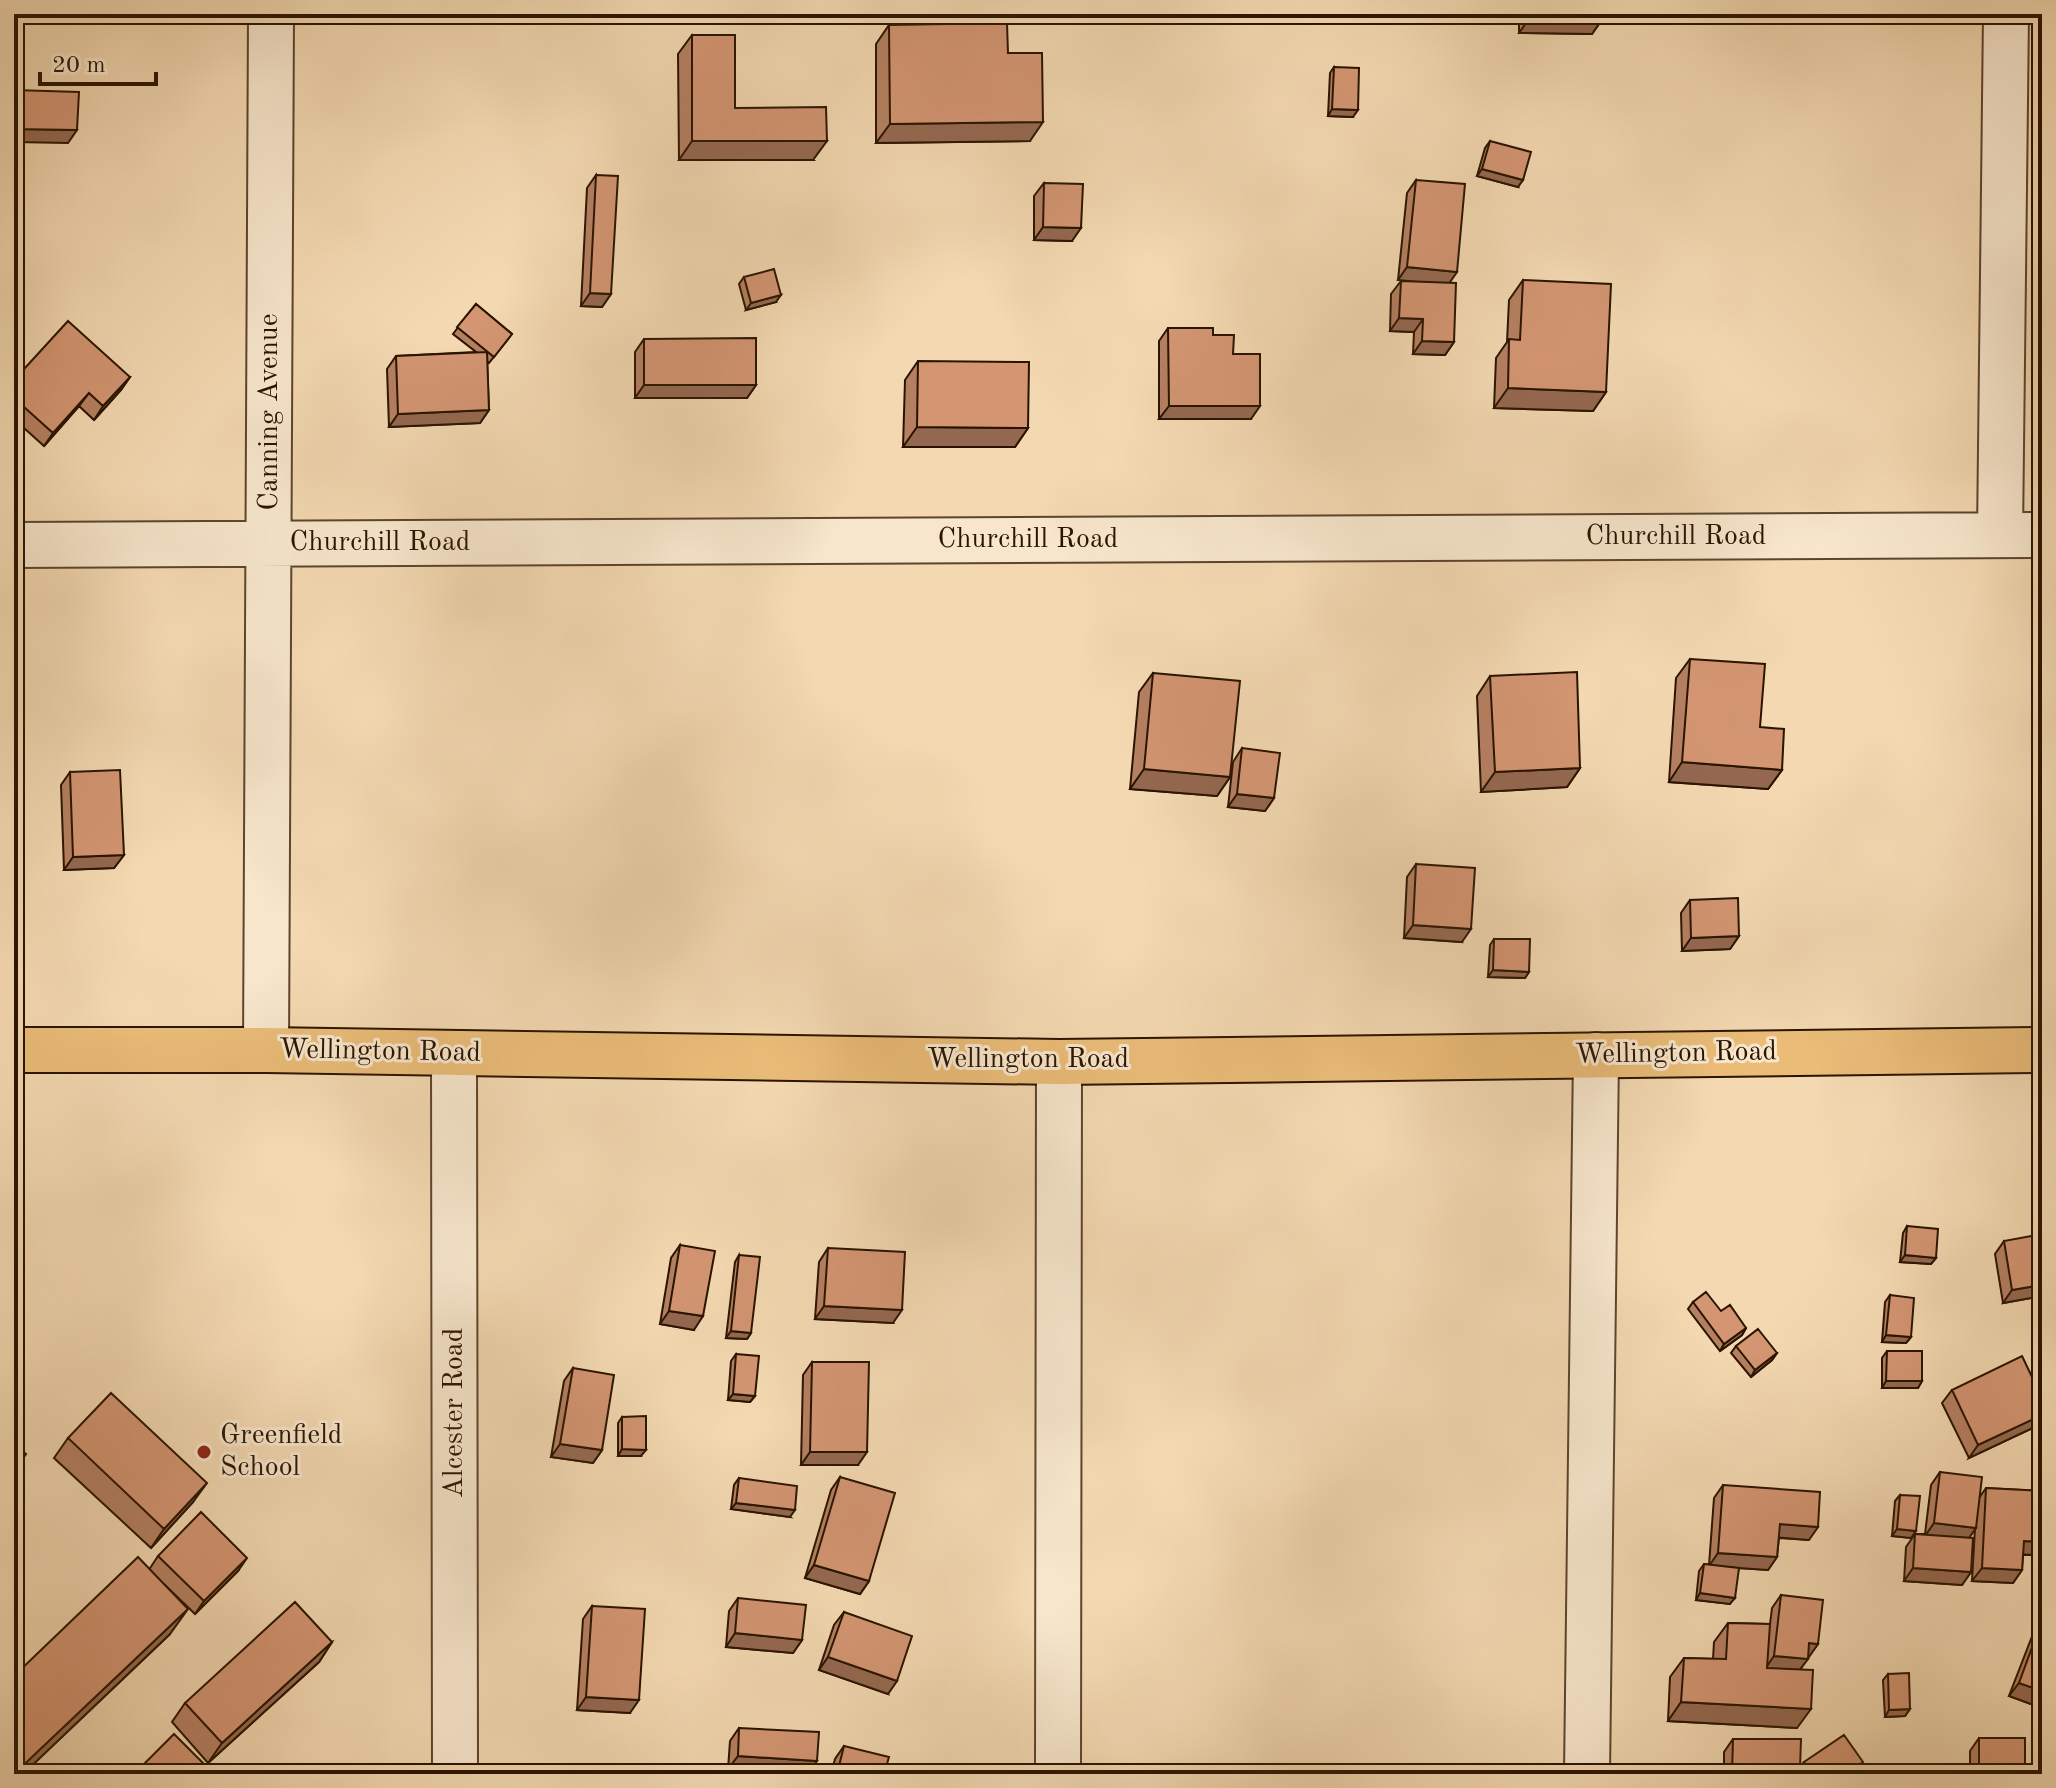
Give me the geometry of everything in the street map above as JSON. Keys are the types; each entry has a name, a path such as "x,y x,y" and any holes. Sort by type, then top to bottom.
{"main road":[{"name":"Wellington Road","path":"14,1050 266,1050 1059,1062 2042,1050"}],"street":[{"name":"Canning Avenue","path":"266,1050 271,14"},
{"path":"2006,14 2021,535"},
{"name":"Churchill Road","path":"14,545 2021,535"},
{"name":"Alcester Road","path":"454,1053 455,1774"},
{"path":"1587,1774 1596,1055"},
{"path":"1058,1774 1059,1062"}],"building":[{"path":"1528,14 1601,14 1601,21 1528,20"},
{"path":"1007,23 1008,53 1042,53 1043,122 890,124 889,25"},
{"path":"692,35 735,35 735,108 826,107 827,141 692,141"},
{"path":"1334,67 1359,68 1358,110 1332,109"},
{"path":"14,90 79,92 77,130 14,129"},
{"path":"1490,141 1531,152 1523,180 1482,169"},
{"path":"596,175 618,176 611,294 590,293"},
{"path":"1416,180 1465,184 1457,272 1407,267"},
{"path":"1044,183 1083,184 1081,228 1043,227"},
{"path":"774,269 781,295 751,303 744,277"},
{"path":"1523,280 1611,284 1606,392 1508,388 1509,339 1520,340"},
{"path":"1401,281 1456,283 1454,342 1422,341 1423,319 1399,318"},
{"path":"476,304 512,334 494,357 457,327"},
{"path":"68,321 130,377 103,406 89,393 53,433 14,398 14,380"},
{"path":"1168,328 1213,328 1213,335 1234,335 1233,354 1260,354 1260,406 1169,406"},
{"path":"756,338 756,385 644,385 644,339"},
{"path":"487,352 489,410 398,414 396,356"},
{"path":"918,361 1029,362 1028,428 917,427"},
{"path":"1690,659 1765,664 1760,727 1784,729 1782,770 1682,762"},
{"path":"1577,672 1580,768 1495,772 1490,676"},
{"path":"1153,673 1240,681 1230,777 1144,769"},
{"path":"1242,748 1280,753 1274,798 1237,794"},
{"path":"120,770 124,855 73,857 70,772"},
{"path":"1416,864 1475,868 1471,929 1413,925"},
{"path":"1738,898 1739,936 1691,938 1690,900"},
{"path":"1494,939 1530,939 1529,972 1493,970"},
{"path":"1907,1226 1938,1229 1936,1258 1905,1255"},
{"path":"2042,1234 2042,1285 2012,1290 2004,1241"},
{"path":"680,1245 715,1251 703,1316 669,1311"},
{"path":"828,1248 905,1252 902,1310 824,1306"},
{"path":"739,1255 760,1257 751,1333 731,1331"},
{"path":"1706,1292 1721,1311 1730,1305 1746,1328 1724,1344 1693,1302"},
{"path":"1890,1295 1914,1298 1911,1337 1886,1335"},
{"path":"1758,1329 1777,1353 1755,1370 1736,1346"},
{"path":"1887,1351 1922,1351 1922,1381 1886,1381"},
{"path":"736,1354 759,1356 755,1396 733,1394"},
{"path":"2022,1356 2042,1398 2042,1415 1978,1445 1952,1390"},
{"path":"812,1362 869,1362 867,1452 810,1452"},
{"path":"573,1368 614,1375 602,1450 560,1444"},
{"path":"111,1393 207,1483 164,1529 68,1438"},
{"path":"646,1416 646,1450 622,1449 622,1417"},
{"path":"14,1443 26,1454 14,1467"},
{"path":"1940,1472 1982,1477 1976,1528 1934,1523"},
{"path":"840,1477 895,1493 869,1581 814,1565"},
{"path":"739,1478 797,1486 795,1510 736,1503"},
{"path":"1723,1485 1820,1492 1818,1527 1780,1524 1777,1557 1718,1553"},
{"path":"1986,1488 2042,1491 2042,1542 2024,1541 2022,1570 1982,1568"},
{"path":"1900,1495 1920,1496 1916,1531 1897,1529"},
{"path":"201,1512 247,1558 204,1601 158,1556"},
{"path":"1915,1534 1973,1538 1971,1572 1913,1568"},
{"path":"138,1557 188,1609 14,1774 14,1676"},
{"path":"1704,1564 1739,1568 1735,1598 1700,1593"},
{"path":"1781,1595 1823,1600 1818,1644 1809,1643 1808,1659 1774,1656"},
{"path":"738,1598 806,1605 802,1640 735,1633"},
{"path":"295,1602 332,1642 222,1743 185,1703"},
{"path":"592,1606 645,1609 639,1700 586,1697"},
{"path":"844,1612 912,1636 897,1681 828,1657"},
{"path":"2042,1620 2042,1691 2019,1683"},
{"path":"1728,1623 1770,1624 1767,1668 1813,1670 1811,1709 1681,1702 1684,1658 1726,1659"},
{"path":"1909,1673 1910,1709 1889,1710 1888,1674"},
{"path":"739,1728 819,1732 817,1761 738,1756"},
{"path":"174,1734 214,1774 134,1774"},
{"path":"1844,1735 1863,1762 1846,1774 1812,1774 1804,1762"},
{"path":"1979,1738 2025,1738 2025,1774 1979,1774"},
{"path":"1733,1739 1801,1739 1800,1769 1781,1769 1781,1774 1732,1774"},
{"path":"844,1746 889,1757 884,1774 837,1774"},
{"path":"571,1767 654,1773 571,1774"}],"place":[{"name":"Greenfield School","path":"204,1452"}]}
